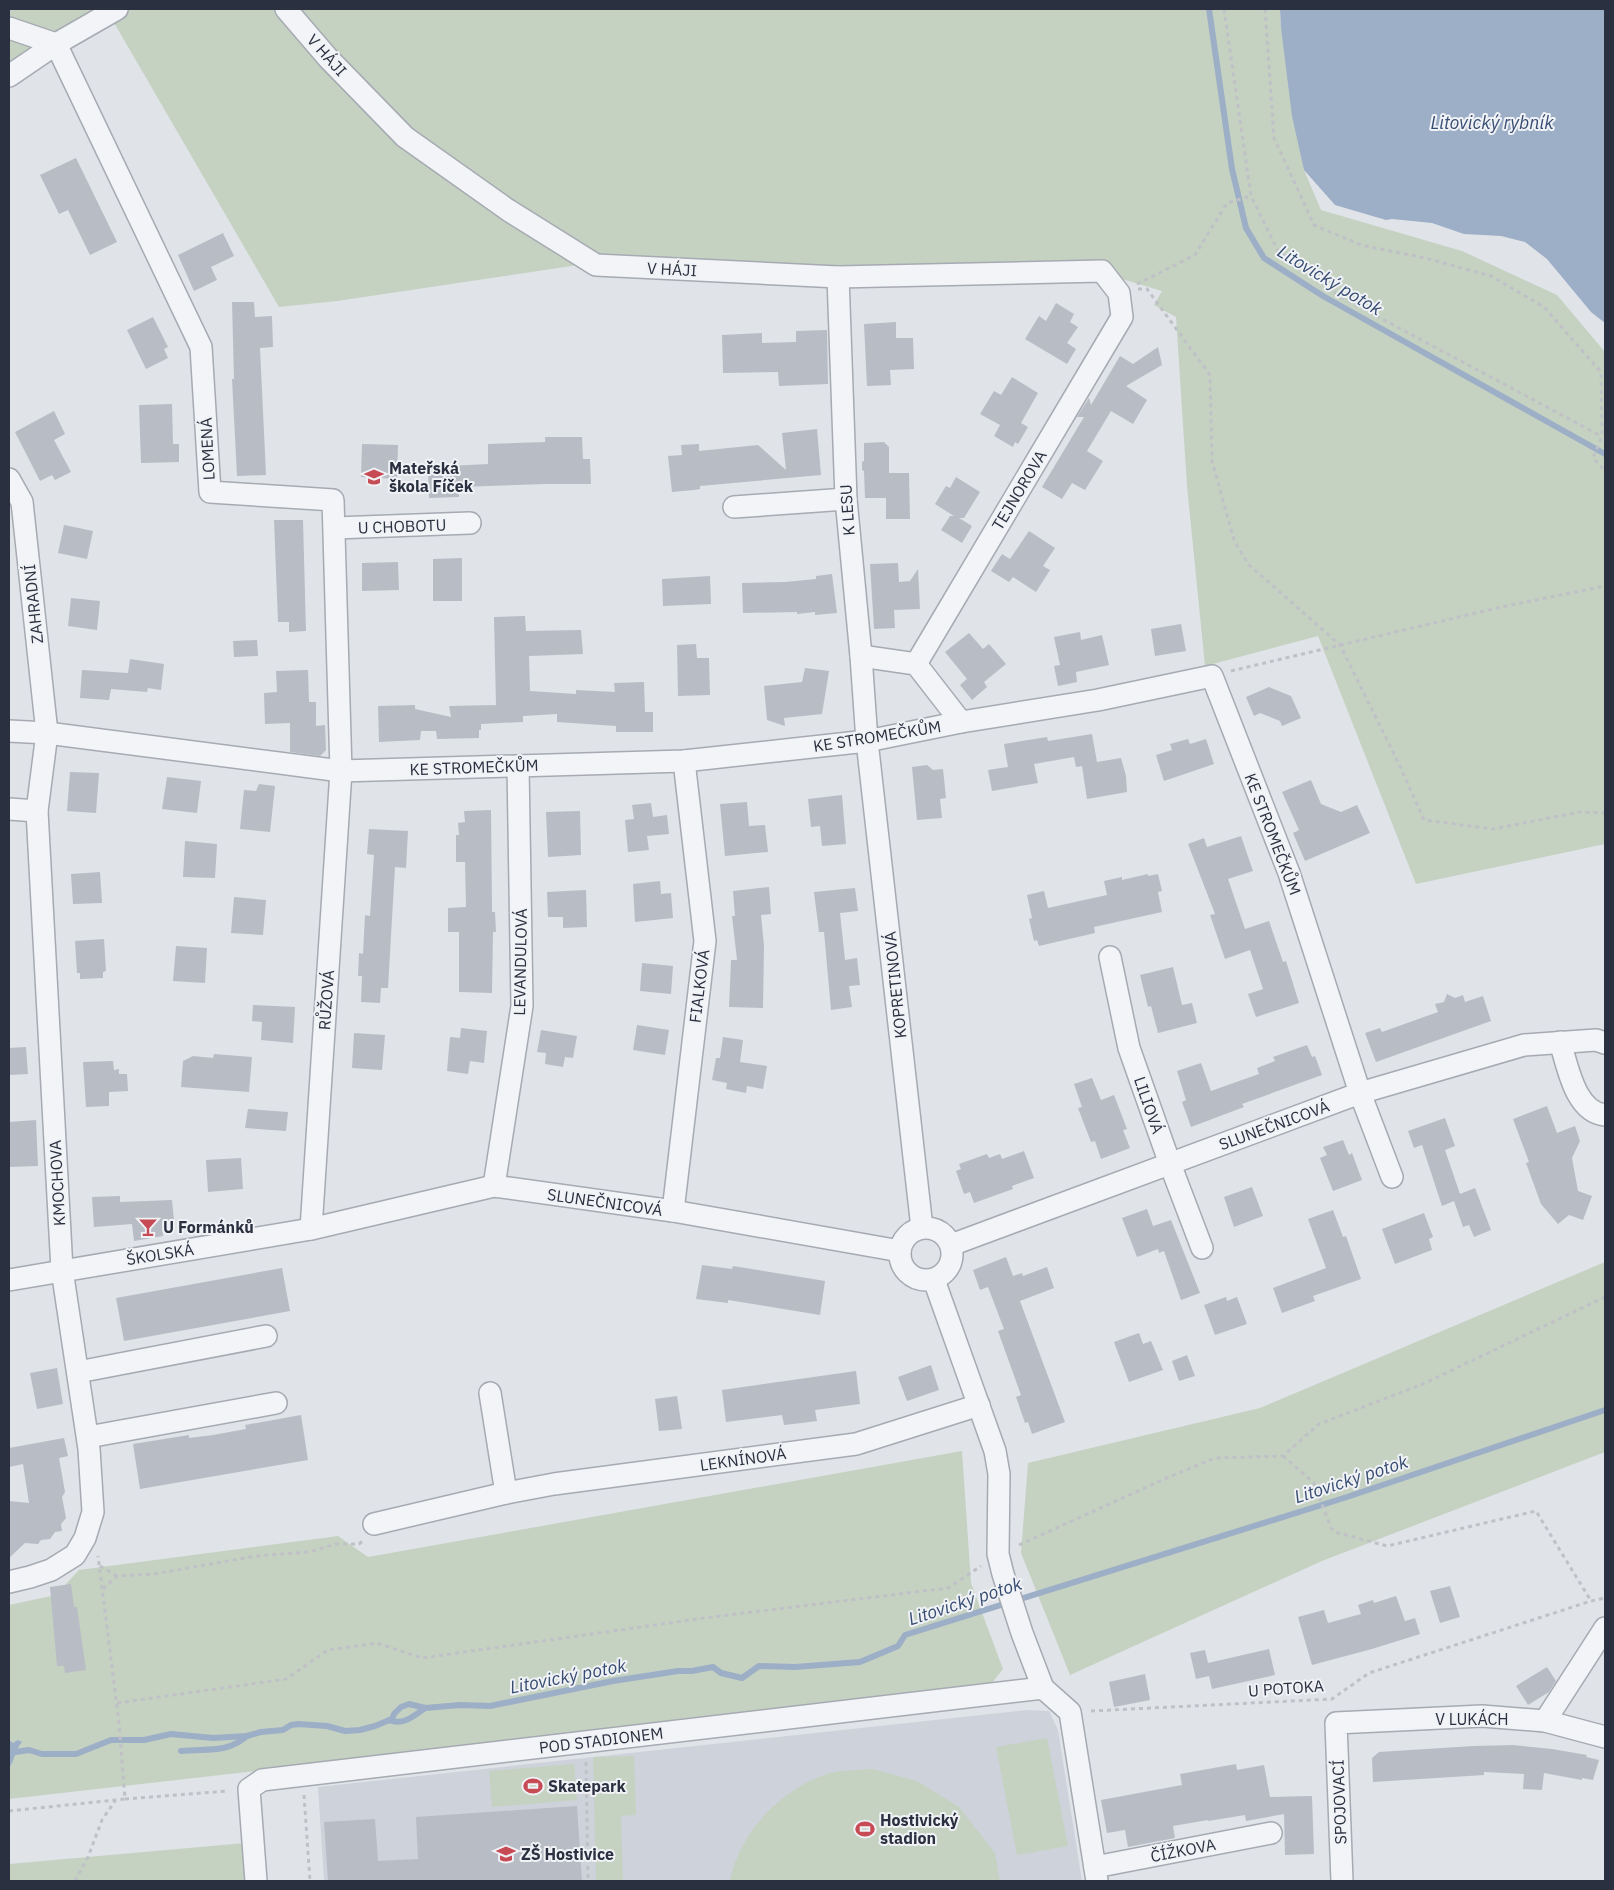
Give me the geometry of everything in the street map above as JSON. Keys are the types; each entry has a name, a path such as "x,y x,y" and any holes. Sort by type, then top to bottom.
{"street":[{"path":"9,76 56,44 116,9"},
{"name":"V HÁJI","path":"286,9 328,58 405,137 508,210 596,265 838,277 1102,270 1119,294 1122,317"},
{"path":"9,28 56,44"},
{"name":"LOMENÁ","path":"56,44 201,347 210,492 333,500 340,771"},
{"name":"K LESU","path":"838,277 846,499 867,741"},
{"name":"TEJNOROVA","path":"916,664 1122,317"},
{"name":"ZAHRADNÍ","path":"9,479 22,502 47,733"},
{"path":"734,507 846,499"},
{"name":"U CHOBOTU","path":"334,528 470,523"},
{"path":"861,656 916,664 961,722"},
{"name":"KE STROMEČKŮM","path":"9,730 47,733 340,771 684,761 867,741 961,722 1098,700 1212,676 1289,873 1360,1093 1392,1177"},
{"name":"KMOCHOVA","path":"9,1582 51,1570 75,1555 91,1522 93,1512 88,1437 62,1270 37,811 47,733"},
{"name":"KOPRETINOVÁ","path":"867,741 922,1228"},
{"name":"FIALKOVÁ","path":"673,1211 705,941 684,761"},
{"name":"LEVANDULOVÁ","path":"494,1186 522,1006 518,766"},
{"name":"RŮŽOVÁ","path":"311,1229 340,771"},
{"path":"9,809 37,811"},
{"name":"LILIOVÁ","path":"1110,957 1129,1048 1202,1248"},
{"name":"SLUNEČNICOVÁ","path":"951,1245 1360,1093 1524,1045 1596,1040 1605,1043"},
{"path":"1560,1042 1577,1093 1591,1112 1605,1115"},
{"name":"SLUNEČNICOVÁ","path":"311,1229 494,1186 673,1211 900,1251"},
{"path":"922,1228 935,1229 944,1234 951,1245 953,1252 951,1263 946,1272 934,1280 918,1280 902,1266 900,1251 906,1237 914,1230 922,1228"},
{"name":"ŠKOLSKÁ","path":"9,1280 311,1229"},
{"path":"934,1280 995,1451 999,1474 1000,1564 1043,1688 1070,1712"},
{"path":"78,1372 266,1336"},
{"path":"490,1393 506,1493"},
{"path":"88,1437 276,1403"},
{"name":"LEKNÍNOVÁ","path":"378,1523 506,1493 554,1484 856,1444 979,1405"},
{"path":"1545,1721 1605,1628"},
{"name":"POD STADIONEM","path":"249,1789 262,1780 1043,1688"},
{"name":"ČÍŽKOVA","path":"1070,1712 1096,1874 1272,1833"},
{"name":"V LUKÁCH","path":"1336,1723 1482,1716 1545,1721 1605,1737"},
{"name":"SPOJOVACÍ","path":"1336,1723 1342,1881"},
{"path":"249,1789 256,1881"}],"path":[{"path":"1224,9 1251,196 1278,251 1341,297 1602,436"},
{"path":"1265,9 1274,138 1314,225 1360,245 1425,258 1491,276 1544,307 1601,372 1602,436 1593,458 1605,471"},
{"path":"1251,196 1227,203 1195,254 1129,288 1147,289 1210,375 1212,461 1234,540 1248,564 1340,646 1424,820 1493,829 1580,812 1605,813"},
{"path":"1212,676 1501,607 1605,586"},
{"path":"117,1704 286,1679 328,1650 377,1644 422,1658 704,1618 948,1588 1000,1564 1171,1476 1215,1458 1283,1456 1319,1424 1423,1384 1605,1297"},
{"path":"1283,1456 1314,1483 1331,1528 1335,1532 1387,1546 1536,1511 1591,1601"},
{"path":"99,1566 117,1576 154,1574 195,1565 256,1556 309,1552 336,1544 359,1544 378,1523"},
{"path":"98,1553 117,1704 126,1799"},
{"path":"102,1590 117,1576"},
{"name":"U POTOKA","path":"1070,1712 1332,1698 1369,1674 1605,1598"},
{"path":"586,1742 588,1881"},
{"path":"303,1775 310,1881"},
{"path":"9,1811 249,1789"},
{"path":"75,1881 88,1857 102,1820 116,1800"}],"shaded area":[{"path":"1027,1710 1049,1711 1058,1730 1082,1881 324,1881 318,1787"}],"green space":[{"path":"9,9 1280,9 1281,28 1304,170 1321,210 1462,251 1557,295 1605,352 1605,844 1416,884 1318,636 1205,666 1187,486 1176,317 1154,305 1162,291 1112,276 971,269 598,262 337,301 279,307 109,14 9,65"},
{"path":"1605,1262 1605,1452 1322,1561 1070,1675 1021,1553 1028,1463 1260,1408"},
{"path":"962,1451 971,1583 1003,1669 988,1688 9,1799 9,1605 56,1595 79,1570 338,1536 368,1557"},
{"path":"1047,1738 1068,1846 1017,1855 996,1747"},
{"path":"634,1756 636,1815 621,1816 623,1881 596,1881 593,1757"},
{"name":"Skatepark","path":"574,1764 577,1800 492,1807 489,1771"},
{"name":"Hostivický stadion","path":"872,1769 917,1781 959,1807 995,1853 1000,1881 730,1881 735,1863 753,1829 765,1814 795,1789 830,1773"},
{"path":"245,1843 246,1881 9,1881 9,1864"}],"water":[{"name":"Litovický rybník","path":"1280,9 1605,9 1605,323 1591,312 1547,259 1525,242 1501,236 1464,234 1432,223 1386,220 1335,205 1304,170 1292,116"},
{"path":"9,1740 13,1743 18,1740 22,1742 9,1768"}],"building":[{"path":"76,158 117,242 90,255 68,210 59,214 40,175"},
{"path":"223,233 234,256 211,267 217,280 194,291 178,255"},
{"path":"232,302 254,302 255,317 272,316 273,347 260,348 266,475 237,476 232,379 234,379"},
{"path":"1056,303 1074,314 1070,322 1078,327 1067,343 1076,349 1067,364 1025,339 1039,316 1046,321"},
{"path":"153,317 168,347 164,349 168,358 146,369 127,330"},
{"path":"896,322 896,338 913,338 914,369 890,370 891,385 867,386 864,324"},
{"path":"827,330 828,384 779,386 778,372 723,373 722,335 762,333 762,343 796,342 796,331"},
{"path":"1158,347 1162,365 1126,386 1147,400 1133,424 1111,411 1087,451 1103,461 1085,490 1072,483 1062,499 1042,487 1084,417 1077,417 1089,398 1091,405 1120,356 1133,364"},
{"path":"1012,377 1038,393 1021,423 1028,427 1018,444 1015,442 1013,447 994,436 1000,425 980,414 994,391 1001,395"},
{"path":"172,404 173,444 179,444 179,462 141,463 139,405"},
{"path":"54,411 65,434 54,440 71,472 55,480 52,475 40,481 15,432"},
{"path":"817,429 821,475 700,486 700,489 672,492 668,456 682,455 681,445 699,444 699,451 758,445 786,470 782,433"},
{"path":"545,437 582,437 583,459 590,459 591,484 459,487 459,497 429,498 428,467 488,464 488,444 545,442"},
{"path":"884,442 889,447 889,473 909,473 910,519 886,519 886,498 865,498 864,471 862,470 864,443"},
{"path":"362,444 398,445 397,479 361,477"},
{"path":"956,477 980,492 964,518 959,518 972,526 962,543 941,530 950,516 954,516 935,504 946,486 950,488"},
{"path":"274,520 303,520 306,631 289,632 289,622 278,622"},
{"path":"64,525 93,531 87,559 58,553"},
{"path":"1029,531 1055,548 1043,566 1050,570 1036,592 1013,577 1009,582 991,571 1002,554 1010,559"},
{"path":"462,558 462,601 433,601 433,559"},
{"path":"398,562 399,590 362,591 362,563"},
{"path":"898,563 899,582 910,581 918,569 920,609 894,610 895,628 874,629 870,564"},
{"path":"832,574 837,613 815,615 815,612 797,614 797,612 743,613 742,583 816,579 816,576"},
{"path":"710,576 711,604 663,606 662,579"},
{"path":"71,598 100,601 97,630 68,626"},
{"path":"525,616 526,631 581,630 583,654 529,656 530,691 576,694 576,690 615,692 614,683 644,682 645,712 653,712 653,732 616,732 616,726 557,722 557,714 523,716 523,722 481,724 479,738 437,739 436,731 421,731 420,740 379,742 378,706 415,705 415,709 451,717 449,706 496,705 494,617"},
{"path":"1181,624 1186,651 1155,656 1151,629"},
{"path":"1080,632 1081,640 1102,635 1109,665 1076,672 1077,682 1058,686 1054,666 1060,665 1054,637"},
{"path":"969,633 983,649 989,644 1006,664 984,682 987,687 972,700 960,685 967,679 945,652"},
{"path":"257,640 258,656 234,657 233,641"},
{"path":"696,644 697,658 709,658 710,695 678,696 677,645"},
{"path":"130,659 164,664 161,690 148,688 147,692 111,689 109,700 80,698 82,670 128,673"},
{"path":"805,668 829,671 822,714 784,718 785,726 767,720 764,686 802,682"},
{"path":"308,670 309,702 316,702 316,726 325,725 326,750 320,756 290,752 290,723 265,724 264,693 277,692 276,671"},
{"path":"1269,687 1291,696 1301,718 1282,726 1280,721 1260,713 1254,716 1246,697"},
{"path":"1092,734 1097,762 1121,758 1126,776 1127,792 1087,799 1082,766 1076,767 1074,757 1034,764 1038,783 992,791 988,770 1008,767 1004,744 1047,737 1048,741"},
{"path":"1188,739 1190,744 1206,739 1214,764 1164,781 1156,755 1172,750 1170,744"},
{"path":"927,765 933,770 943,769 946,798 940,799 942,818 917,820 912,767"},
{"path":"70,772 99,773 96,813 67,811"},
{"path":"167,777 201,781 197,813 162,809"},
{"path":"1311,780 1321,804 1341,812 1357,805 1370,833 1305,861 1293,833 1299,830 1282,792"},
{"path":"259,784 275,786 270,832 240,829 244,790 256,791"},
{"path":"842,795 846,844 822,846 820,826 811,827 808,799"},
{"path":"747,802 749,826 765,825 768,852 725,856 720,804"},
{"path":"651,803 653,817 667,815 669,834 647,836 649,850 628,852 625,820 634,819 632,805"},
{"path":"491,810 492,912 495,912 496,932 493,932 492,993 459,992 459,932 448,932 448,908 466,907 465,862 456,862 456,835 459,835 458,823 465,822 464,811"},
{"path":"580,811 581,855 548,857 546,812"},
{"path":"369,829 408,831 406,868 395,867 388,988 381,988 380,1003 361,1002 362,976 358,976 359,953 363,954 365,915 370,916 374,855 367,854"},
{"path":"1241,836 1253,871 1228,879 1245,929 1269,921 1283,962 1286,961 1299,1003 1256,1017 1248,994 1263,989 1250,950 1225,959 1210,915 1215,914 1188,844 1204,838 1207,847"},
{"path":"185,841 217,844 215,878 183,877"},
{"path":"100,872 102,903 73,904 71,874"},
{"path":"1148,874 1148,876 1158,874 1162,891 1158,892 1162,912 1094,927 1095,933 1039,946 1037,940 1034,941 1029,919 1032,918 1027,895 1044,891 1048,908 1107,895 1104,881 1122,877 1122,880"},
{"path":"660,881 661,894 671,893 673,918 635,922 633,884"},
{"path":"769,887 771,914 761,915 764,946 763,1008 729,1007 731,960 737,960 732,916 735,916 733,891"},
{"path":"855,888 858,911 840,913 845,960 857,958 860,985 849,986 852,1007 831,1010 824,932 819,932 814,892"},
{"path":"586,890 587,927 563,928 563,917 548,917 547,892"},
{"path":"234,897 266,900 263,935 231,933"},
{"path":"104,939 106,971 103,972 103,978 80,979 80,973 77,973 75,941"},
{"path":"176,946 207,948 205,983 173,981"},
{"path":"642,963 673,966 671,994 640,991"},
{"path":"1173,967 1182,1005 1192,1003 1197,1023 1158,1033 1151,1006 1148,1007 1140,975"},
{"path":"1447,994 1455,998 1463,995 1465,1002 1483,996 1491,1021 1376,1062 1365,1033 1380,1028 1382,1032 1438,1012 1435,1004 1444,1002"},
{"path":"253,1005 295,1007 293,1043 261,1040 262,1022 252,1021"},
{"path":"637,1025 669,1030 665,1055 633,1050"},
{"path":"461,1028 487,1031 484,1063 470,1061 468,1074 447,1071 450,1037 460,1038"},
{"path":"541,1030 577,1036 573,1058 565,1057 563,1067 545,1064 546,1053 537,1052"},
{"path":"354,1033 385,1035 382,1070 352,1068"},
{"path":"723,1037 743,1040 740,1062 767,1066 763,1089 747,1086 746,1093 726,1089 727,1083 712,1080 716,1058 720,1058"},
{"path":"1307,1045 1312,1057 1315,1056 1322,1075 1242,1104 1244,1107 1191,1127 1182,1102 1186,1100 1177,1071 1201,1063 1211,1091 1259,1074 1257,1068 1275,1061 1273,1057"},
{"path":"26,1047 28,1074 9,1075 9,1048"},
{"path":"214,1054 252,1057 249,1092 181,1087 183,1061 193,1056 213,1058"},
{"path":"113,1061 114,1070 119,1069 119,1074 127,1074 128,1091 109,1092 109,1106 86,1107 83,1062"},
{"path":"1092,1078 1101,1100 1114,1095 1127,1129 1123,1130 1130,1148 1101,1159 1095,1141 1091,1142 1078,1108 1082,1107 1074,1084"},
{"path":"1547,1106 1557,1133 1575,1126 1580,1141 1572,1158 1578,1191 1592,1196 1583,1220 1569,1215 1558,1224 1541,1204 1526,1163 1529,1162 1513,1119"},
{"path":"248,1109 288,1112 286,1131 245,1128"},
{"path":"1445,1118 1455,1146 1445,1150 1460,1194 1475,1188 1491,1230 1474,1237 1469,1225 1463,1227 1454,1201 1442,1206 1422,1145 1414,1148 1408,1131"},
{"path":"36,1120 38,1166 9,1167 9,1122"},
{"path":"1343,1140 1349,1155 1352,1153 1362,1180 1333,1191 1320,1158 1327,1155 1323,1147"},
{"path":"1024,1151 1034,1178 1012,1186 1013,1189 974,1203 970,1192 964,1194 956,1171 961,1169 959,1164 987,1154 989,1158 1000,1154 1002,1159"},
{"path":"241,1158 243,1189 208,1192 206,1160"},
{"path":"1252,1187 1263,1216 1234,1227 1224,1197"},
{"path":"120,1196 120,1202 172,1200 174,1221 162,1222 163,1236 134,1241 132,1224 94,1227 92,1197"},
{"path":"1147,1209 1153,1226 1171,1220 1200,1293 1181,1300 1164,1251 1159,1253 1158,1249 1137,1257 1122,1218"},
{"path":"1333,1210 1343,1237 1346,1236 1361,1279 1313,1296 1315,1301 1282,1313 1273,1288 1326,1268 1308,1219"},
{"path":"1424,1213 1433,1237 1429,1239 1432,1250 1395,1264 1382,1229"},
{"path":"1006,1257 1013,1276 1022,1273 1023,1276 1047,1267 1054,1288 1020,1301 1065,1422 1032,1434 1028,1422 1025,1423 1016,1397 1021,1395 998,1331 1004,1329 988,1287 980,1290 973,1270"},
{"path":"702,1265 732,1269 733,1266 825,1281 820,1315 728,1300 728,1303 696,1299"},
{"path":"282,1268 290,1311 124,1341 116,1298"},
{"path":"1226,1297 1227,1301 1237,1297 1247,1324 1215,1335 1204,1305"},
{"path":"1139,1333 1143,1344 1151,1341 1163,1370 1129,1382 1114,1342"},
{"path":"1187,1355 1195,1376 1179,1381 1172,1361"},
{"path":"931,1365 939,1390 907,1401 898,1377"},
{"path":"57,1368 63,1404 37,1409 30,1373"},
{"path":"856,1371 860,1404 815,1410 817,1421 784,1425 782,1415 726,1422 722,1390"},
{"path":"677,1396 682,1429 659,1431 655,1399"},
{"path":"301,1415 308,1460 140,1489 133,1444 189,1435 189,1438 213,1435 246,1429 245,1425"},
{"path":"64,1438 68,1456 59,1458 65,1492 62,1497 66,1518 61,1524 62,1531 55,1532 50,1539 41,1540 38,1544 25,1543 9,1558 9,1501 29,1503 23,1464 9,1467 9,1448"},
{"path":"71,1584 74,1607 77,1607 86,1670 65,1673 64,1666 57,1666 50,1587"},
{"path":"1450,1586 1460,1617 1440,1623 1430,1591"},
{"path":"1396,1596 1405,1621 1415,1618 1420,1634 1312,1665 1298,1617 1324,1610 1328,1623 1361,1614 1358,1605 1373,1600 1374,1603"},
{"path":"1269,1649 1275,1675 1212,1689 1209,1676 1196,1679 1190,1653 1205,1650 1208,1663"},
{"path":"1547,1667 1556,1681 1549,1692 1528,1705 1516,1686"},
{"path":"1145,1674 1150,1700 1114,1707 1109,1682"},
{"path":"1513,1745 1587,1755 1586,1757 1599,1760 1593,1780 1582,1778 1582,1780 1544,1773 1542,1790 1523,1789 1524,1774 1484,1772 1484,1775 1373,1782 1372,1758 1379,1752"},
{"path":"1236,1764 1237,1770 1264,1765 1270,1797 1312,1796 1314,1854 1285,1855 1284,1814 1246,1821 1245,1815 1173,1826 1175,1838 1128,1847 1125,1830 1107,1833 1101,1800 1182,1785 1180,1774"},
{"path":"577,1806 582,1881 328,1881 324,1822 375,1819 378,1861 418,1859 416,1817"}],"waterway":[{"name":"Litovický potok","path":"1209,9 1232,169 1246,228 1264,258 1323,296 1605,454"},
{"name":"Litovický potok","path":"9,1753 29,1750 42,1754 76,1754 111,1740 144,1740 171,1734 213,1738 247,1736 261,1732 283,1730 291,1725 298,1724 327,1726 345,1731 360,1730 392,1719 401,1707 409,1704 425,1708 460,1705 490,1706 613,1681 678,1671 692,1671 713,1667 721,1673 742,1678 759,1666 795,1667 860,1662 898,1646 905,1635 1347,1497 1605,1410"},
{"path":"389,1720 394,1722 404,1721 425,1708"},
{"path":"181,1751 224,1748 239,1742 247,1736"}],"place":[{"name":"Mateřská škola Fíček","path":"374,477"},
{"name":"U Formánků","path":"148,1227"},
{"name":"Skatepark","path":"533,1786"},
{"name":"Hostivický stadion","path":"865,1829"},
{"name":"ZŠ Hostivice","path":"506,1854"}]}
